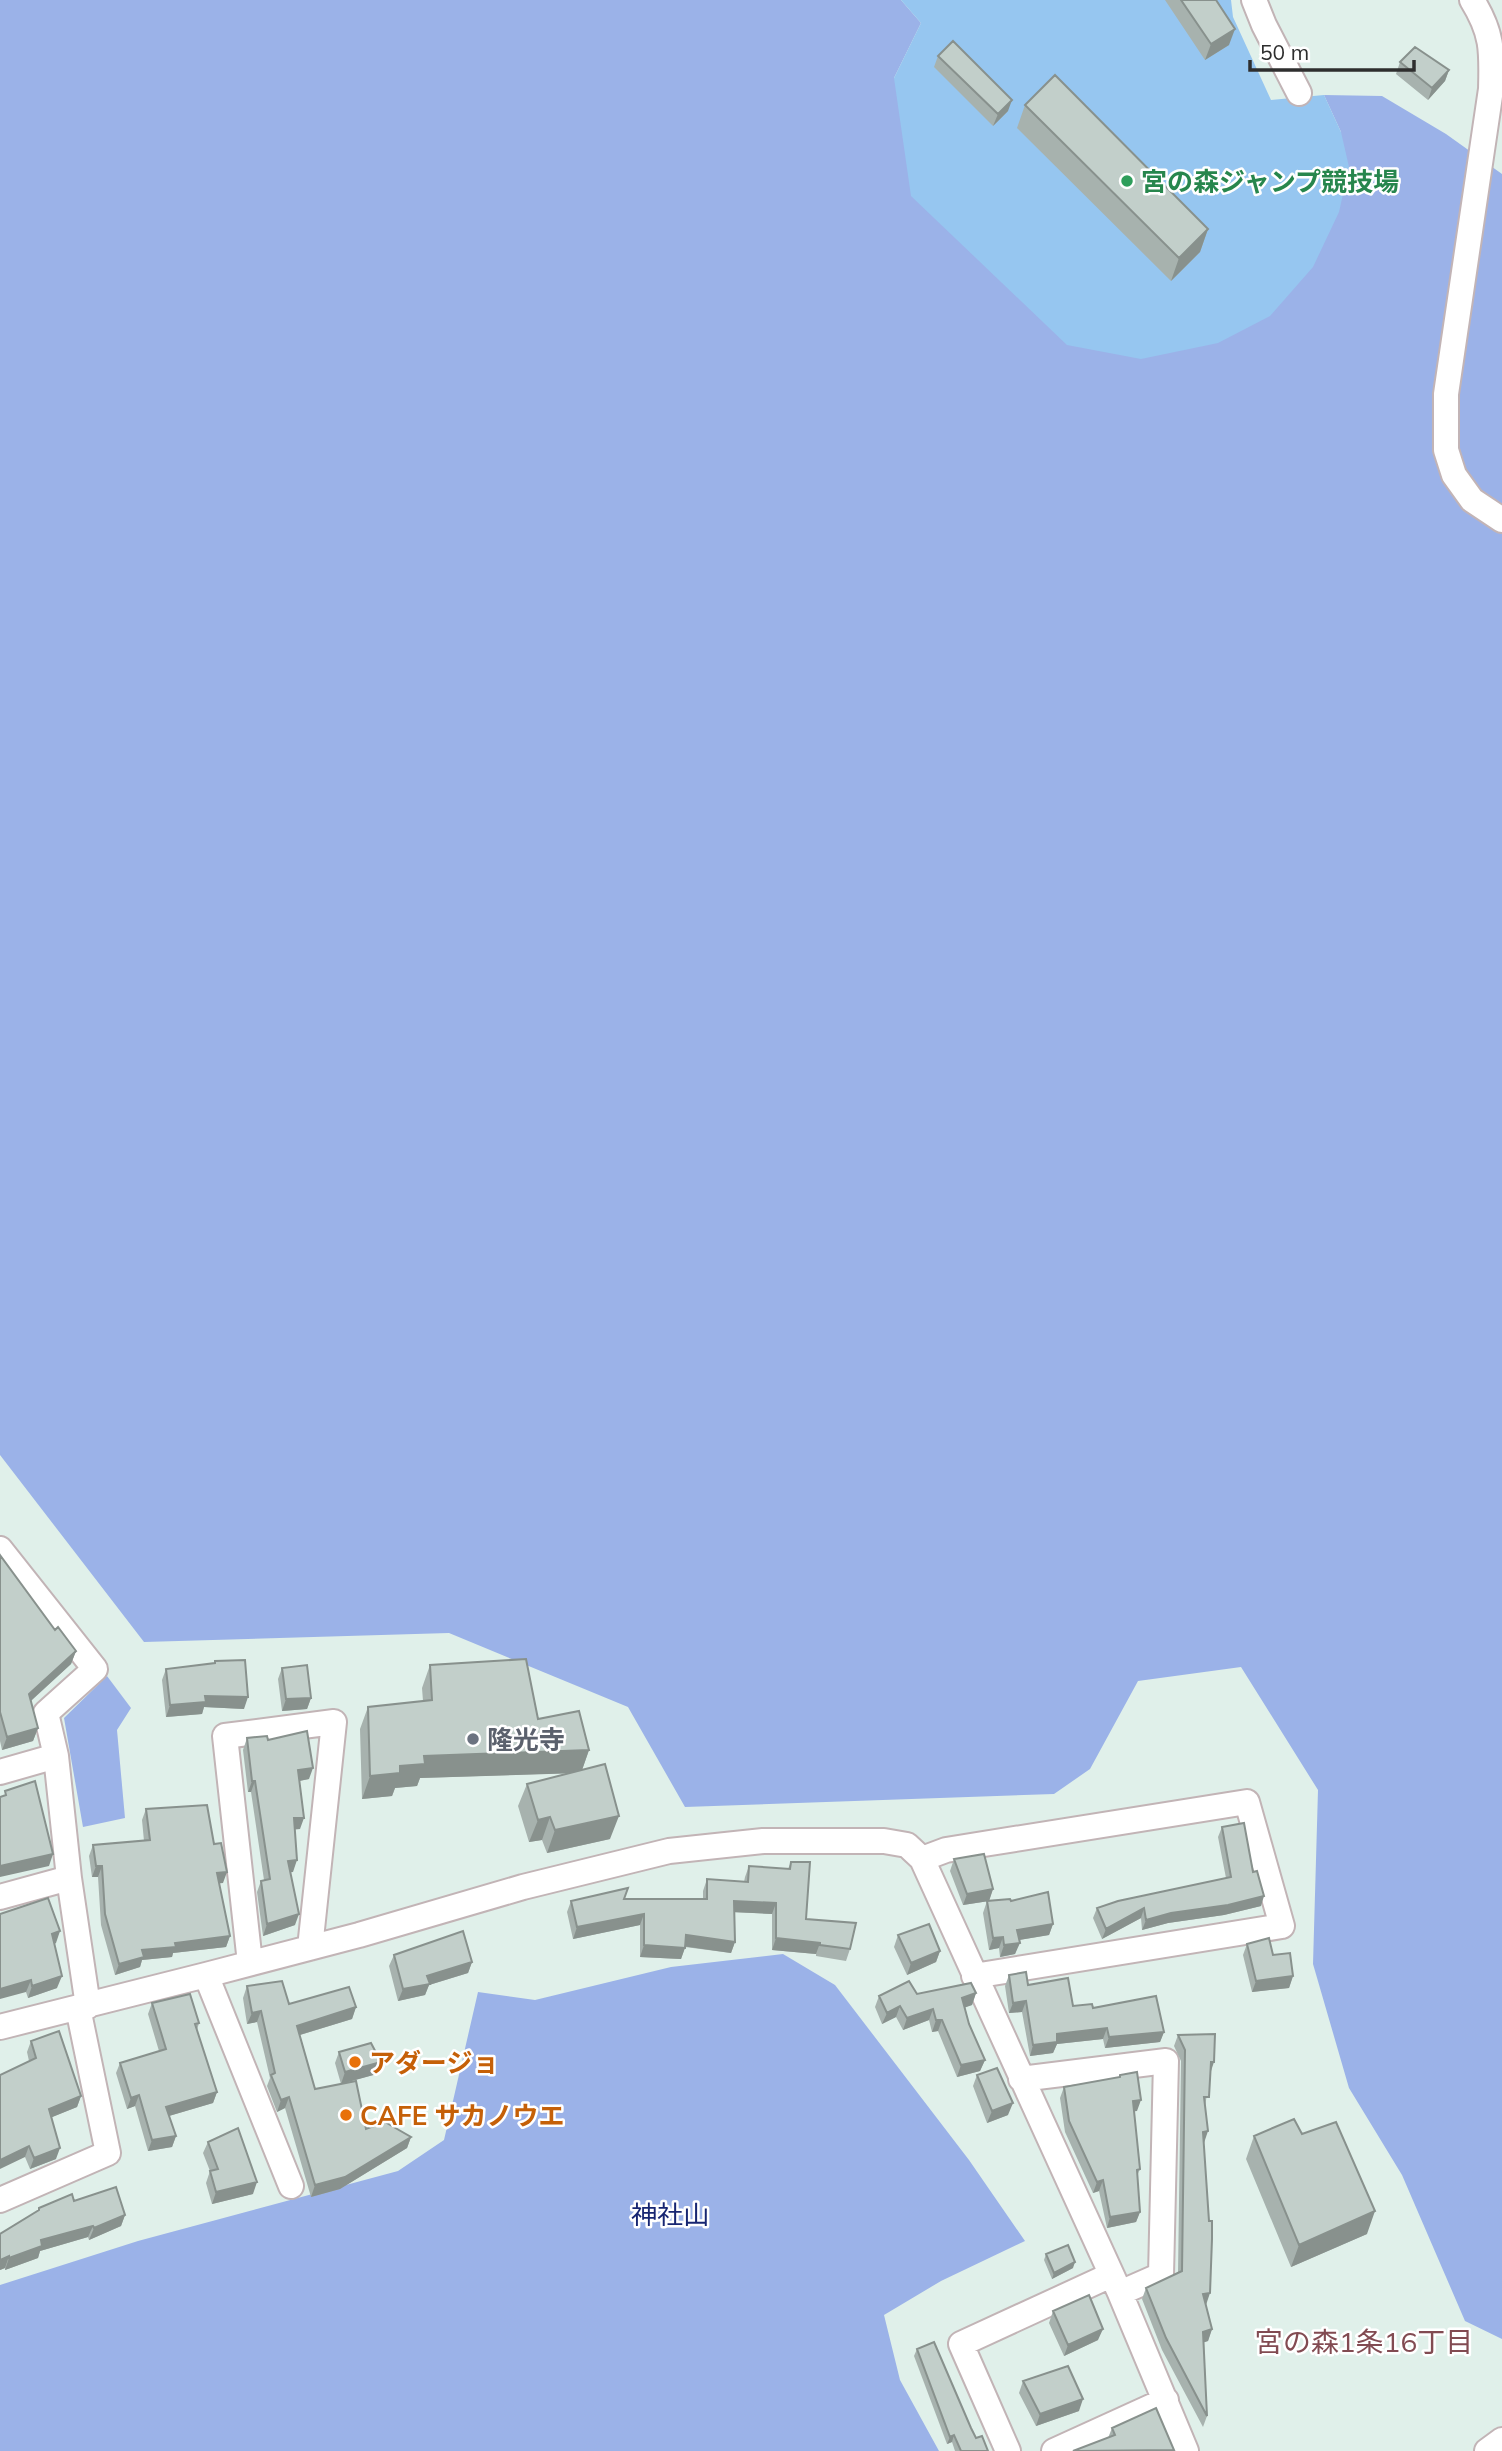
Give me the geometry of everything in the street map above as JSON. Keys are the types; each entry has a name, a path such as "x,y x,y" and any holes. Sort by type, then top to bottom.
{"street":[{"path":"1254,0 1299,93"},
{"path":"1472,0 1486,23 1492,55 1492,89 1446,394 1446,450 1454,475 1472,500 1502,520"},
{"path":"0,1549 95,1668 46,1713 56,1756 83,2007 108,2153 0,2200"},
{"path":"250,1963 225,1736 334,1722 310,1948"},
{"path":"0,1772 56,1756"},
{"path":"922,1859 946,1850 1247,1802 1282,1926 974,1976"},
{"path":"0,2027 310,1948 523,1887 669,1851 764,1841 884,1841 907,1845 922,1859 1115,2284 1186,2451"},
{"path":"0,1897 69,1878"},
{"path":"206,1975 291,2186"},
{"path":"1008,2451 961,2344 1115,2284 1161,2274 1166,2061 1021,2079"},
{"path":"1054,2451 1166,2400"},
{"path":"1487,2451 1502,2440"}],"green space":[{"path":"0,0 901,0 921,23 894,78 1341,132 1324,95 1382,96 1446,134 1502,174 1502,2339 1465,2321 1402,2175 1349,2088 1313,1964 1318,1790 1241,1667 1138,1681 1090,1769 1054,1794 685,1807 628,1707 449,1633 144,1642 0,1455"},
{"path":"107,1676 131,1708 117,1730 125,1818 83,1827 64,1718"},
{"name":"神社山","path":"783,1954 835,1985 969,2160 1025,2241 941,2281 884,2315 900,2380 939,2451 0,2451 0,2285 138,2241 398,2171 444,2140 478,1992 535,2000 671,1967"}],"shaded area":[{"name":"宮の森ジャンプ競技場","path":"901,0 1231,0 1233,17 1271,100 1324,95 1341,132 1349,167 1339,212 1313,267 1270,316 1218,343 1141,359 1067,345 911,196 894,78 921,23"}],"building":[{"path":"1181,0 1216,0 1235,29 1211,44"},
{"path":"953,41 1012,100 998,114 938,56"},
{"path":"1415,47 1449,70 1432,88 1400,62"},
{"path":"1055,75 1208,229 1179,258 1025,105"},
{"path":"0,1555 55,1630 58,1627 76,1651 29,1694 38,1728 7,1737 0,1712"},
{"path":"526,1659 538,1719 579,1711 589,1750 424,1756 425,1764 400,1766 400,1773 370,1776 368,1707 432,1700 430,1665"},
{"path":"245,1660 248,1697 205,1696 206,1702 170,1705 166,1669 215,1661"},
{"path":"307,1665 311,1698 286,1699 282,1668"},
{"path":"307,1731 313,1768 298,1770 304,1818 294,1818 297,1860 288,1861 299,1914 267,1924 261,1881 270,1879 247,1738 267,1736 268,1740"},
{"path":"605,1764 619,1816 555,1830 550,1817 538,1820 527,1784"},
{"path":"35,1781 53,1854 0,1866 0,1797 6,1795 5,1791"},
{"path":"207,1805 214,1844 221,1843 227,1872 217,1873 230,1936 175,1943 176,1947 142,1950 144,1957 119,1964 105,1914 102,1866 96,1866 93,1845 150,1840 146,1809"},
{"path":"1244,1823 1253,1872 1257,1871 1264,1896 1146,1920 1144,1908 1106,1929 1097,1908 1231,1877 1222,1827"},
{"path":"984,1854 993,1889 967,1894 954,1859"},
{"path":"791,1862 810,1862 806,1919 856,1923 850,1949 776,1938 776,1903 734,1901 735,1942 686,1935 685,1948 644,1945 644,1914 577,1927 571,1901 628,1888 624,1899 707,1899 707,1879 748,1882 749,1866 790,1869"},
{"path":"1048,1892 1053,1924 1017,1930 1020,1943 1004,1945 1003,1937 993,1938 987,1901 1011,1901"},
{"path":"48,1898 60,1931 52,1934 62,1976 32,1986 31,1980 0,1989 0,1914"},
{"path":"929,1924 940,1951 911,1963 898,1935"},
{"path":"463,1931 472,1962 427,1976 430,1984 403,1989 394,1955"},
{"path":"1269,1938 1273,1955 1290,1953 1293,1976 1256,1981 1247,1944"},
{"path":"1026,1972 1028,1985 1068,1978 1073,2006 1092,2004 1093,2008 1156,1996 1164,2032 1109,2037 1107,2028 1057,2034 1057,2042 1033,2045 1026,2001 1013,2003 1009,1975"},
{"path":"282,1981 289,2004 349,1987 356,2007 297,2026 315,2089 356,2081 366,2129 385,2122 411,2137 345,2177 315,2185 289,2097 281,2100 271,2075 275,2073 261,2011 252,2013 247,1986"},
{"path":"909,1981 917,1994 971,1983 976,1993 962,1998 969,2024 985,2060 961,2065 942,2020 936,2020 933,2009 907,2018 900,2006 887,2013 879,1996"},
{"path":"190,1994 199,2023 195,2024 217,2092 166,2107 176,2136 152,2140 139,2095 131,2098 120,2063 166,2049 152,2003"},
{"path":"59,2031 81,2096 49,2109 60,2148 34,2158 29,2146 0,2160 0,2075 36,2058 31,2041"},
{"path":"1215,2034 1209,2097 1204,2097 1208,2131 1203,2132 1209,2221 1212,2221 1210,2293 1203,2294 1212,2329 1203,2332 1207,2416 1166,2338 1146,2288 1182,2271 1185,2050 1178,2035"},
{"path":"371,2043 381,2062 345,2072 339,2052"},
{"path":"997,2068 1013,2103 992,2111 977,2075"},
{"path":"1137,2072 1141,2100 1133,2101 1140,2169 1137,2170 1140,2212 1110,2217 1103,2180 1097,2182 1069,2121 1064,2087"},
{"path":"1294,2119 1302,2134 1336,2122 1375,2211 1299,2245 1254,2136"},
{"path":"238,2128 257,2182 216,2192 210,2171 218,2169 208,2142"},
{"path":"116,2187 125,2215 94,2228 93,2226 41,2240 42,2246 0,2260 0,2234 39,2208 72,2194 74,2201"},
{"path":"1068,2245 1075,2262 1054,2273 1046,2254"},
{"path":"1089,2295 1103,2329 1068,2345 1053,2311"},
{"path":"934,2342 971,2428 976,2438 982,2436 988,2451 961,2451 954,2435 950,2437 917,2349"},
{"path":"1068,2366 1083,2399 1040,2414 1023,2381"},
{"path":"1156,2408 1174,2450 1073,2451 1115,2435 1112,2428"}],"place":[{"name":"宮の森ジャンプ競技場","path":"1127,181"},
{"name":"隆光寺","path":"473,1739"},
{"name":"アダージョ","path":"355,2062"},
{"name":"CAFE サカノウエ","path":"346,2115"}],"district":[{"name":"宮の森1条16丁目","path":"1364,2341"}]}
